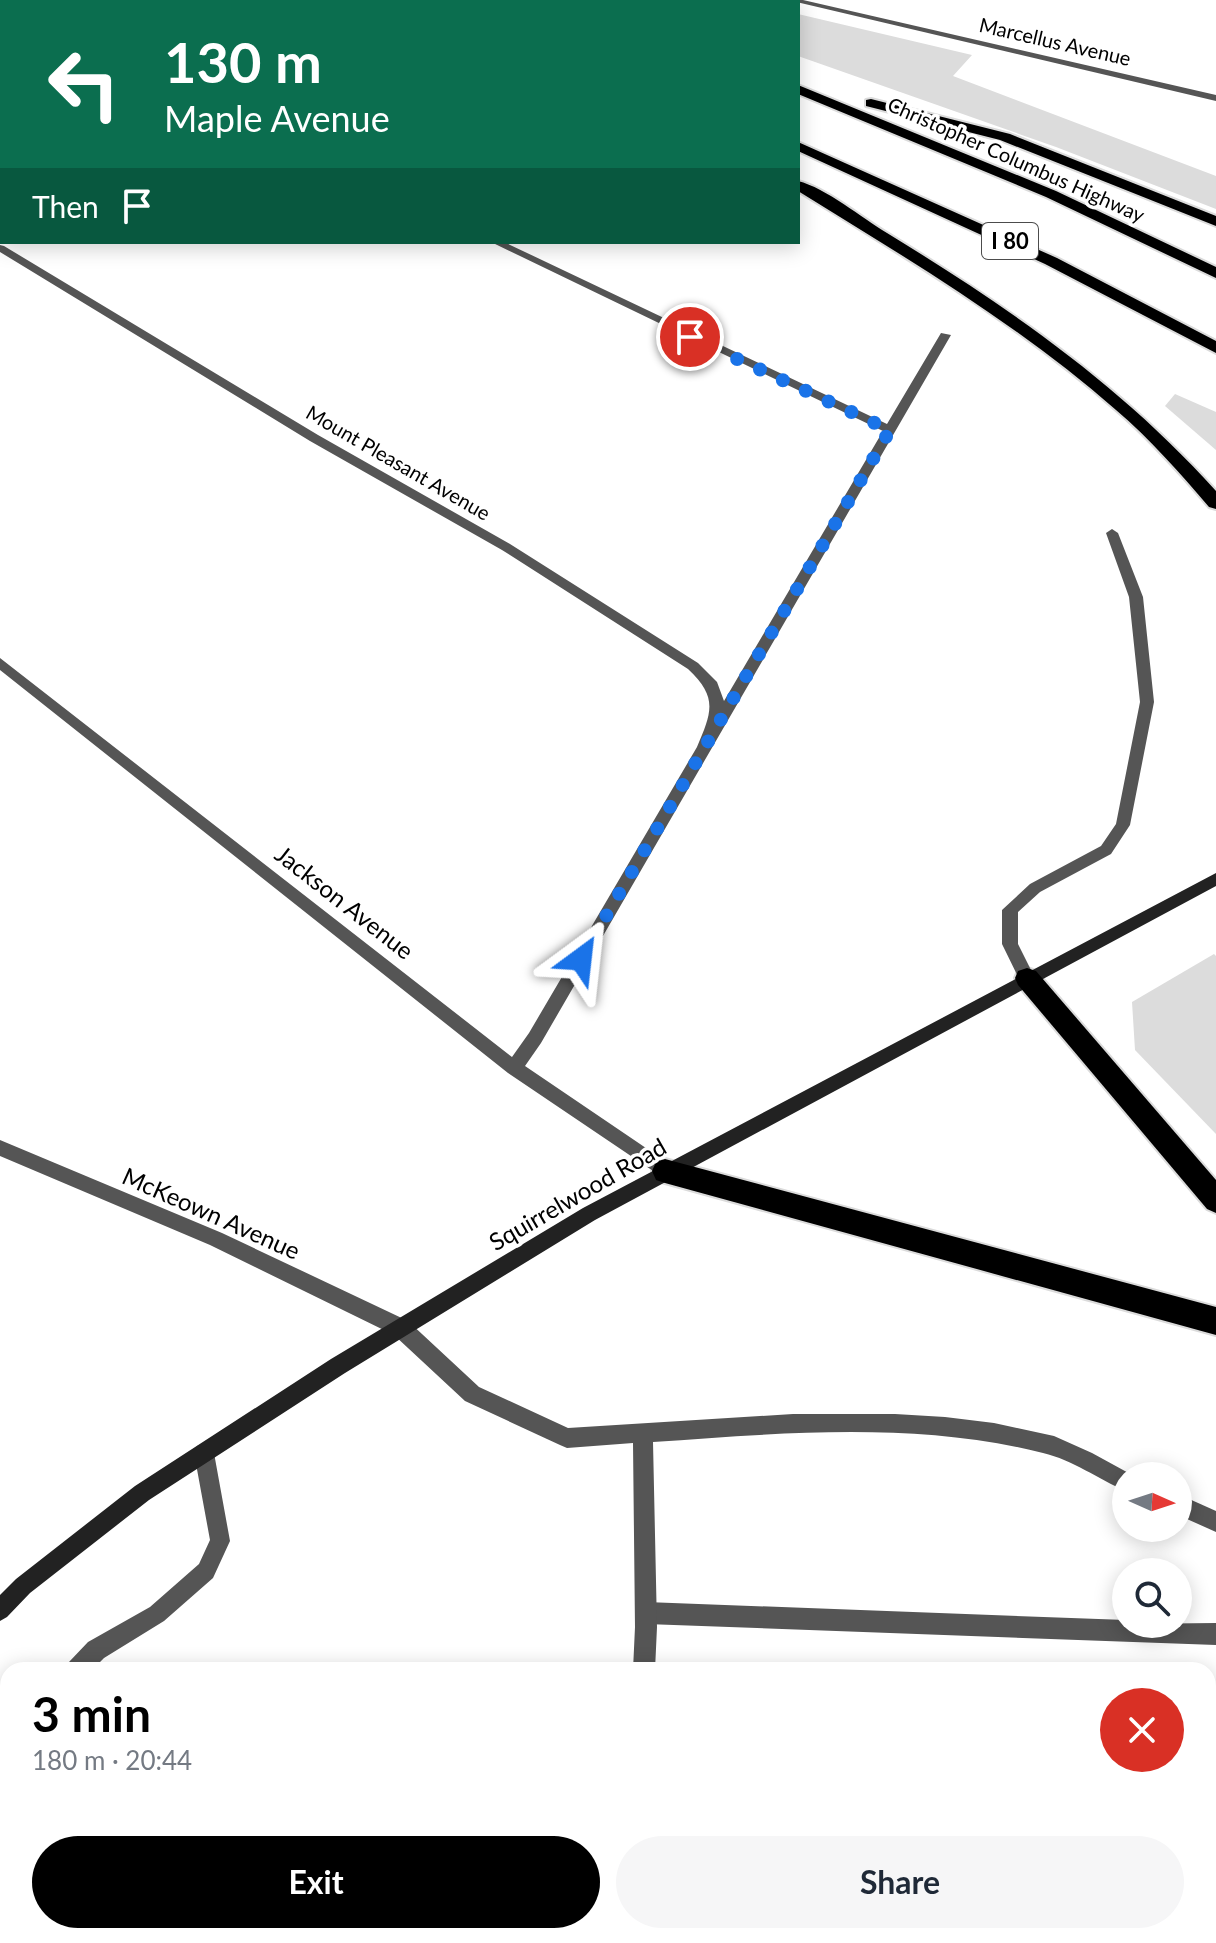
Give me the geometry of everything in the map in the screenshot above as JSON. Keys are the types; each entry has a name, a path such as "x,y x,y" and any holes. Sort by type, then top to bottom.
{"highway":[{"path":"800,87 1005,137 1216,221"},
{"name":"Christopher Columbus Highway","path":"800,88 1051,194 1216,273"},
{"name":"I 80","path":"800,147 1051,261 1216,348"},
{"path":"800,186 973,293 1065,357 1152,432 1216,503"},
{"path":"1027,978 1216,1200"},
{"path":"665,1171 1216,1321"}],"street":[{"name":"Marcellus Avenue","path":"800,2 1216,98"},
{"path":"500,244 890,430"},
{"name":"Mount Pleasant Avenue","path":"0,248 301,431 506,547 693,666 712,682 719,700 717,717 704,748"},
{"path":"514,1068 543,1025 945,335"},
{"path":"1027,978 1010,944 1010,910 1035,888 1106,850 1123,825 1147,702 1136,597 1112,533"},
{"name":"Jackson Avenue","path":"0,663 514,1068 665,1171"},
{"name":"Squirrelwood Road","path":"0,1610 23,1586 130,1502 401,1328 665,1171 1216,879"},
{"name":"McKeown Avenue","path":"0,1148 216,1239 401,1328 472,1394 567,1438 734,1427 934,1424 1046,1444 1112,1475"},
{"path":"643,1433 644,1662"},
{"path":"85,1662 96,1650 157,1614 206,1571 220,1541 204,1453"},
{"path":"1192,1511 1216,1522"},
{"path":"646,1613 1216,1634"}],"shaded area":[{"path":"800,14 972,55 953,76 1216,176 1216,209 1056,147 800,57"},
{"path":"1175,394 1216,412 1216,450 1165,406"},
{"path":"1214,954 1216,1134 1135,1050 1132,1002"}],"route":[{"path":"581,959 890,430 690,337"}]}
